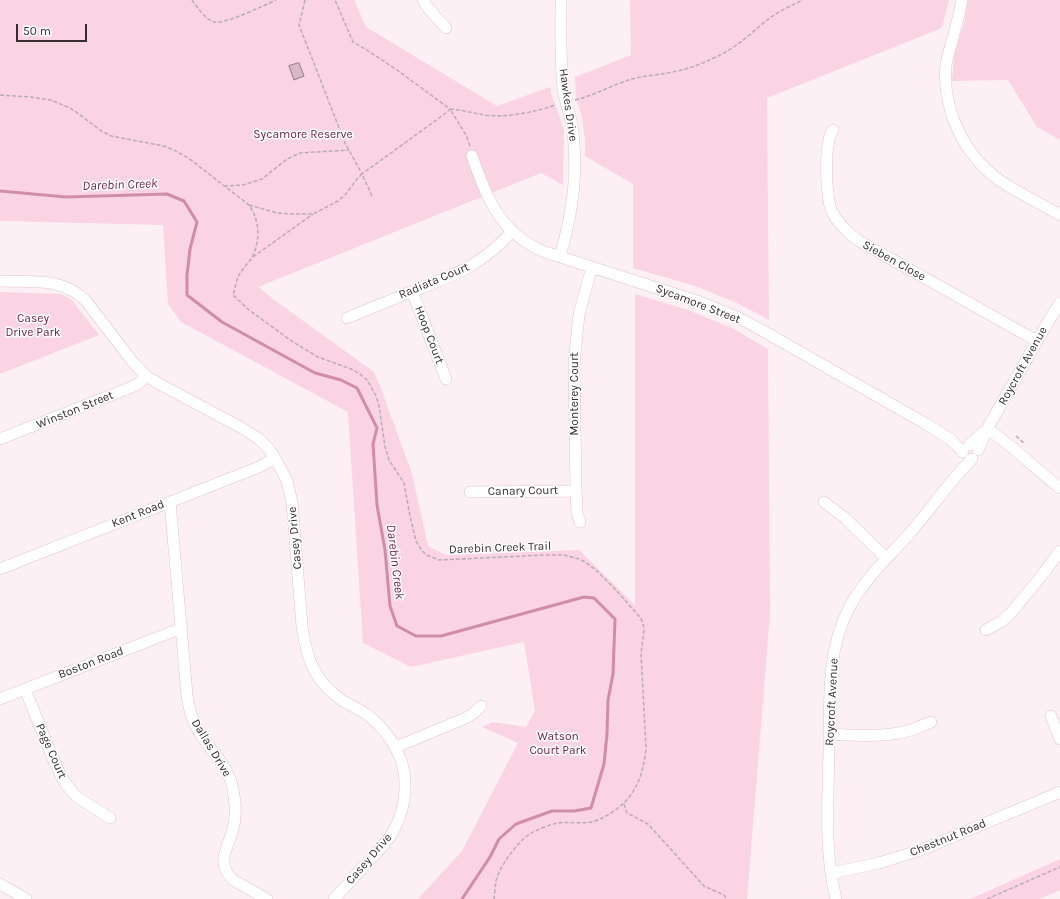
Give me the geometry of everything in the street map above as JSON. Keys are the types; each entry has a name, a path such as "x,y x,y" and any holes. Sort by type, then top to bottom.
{"street":[{"path":"422,0 446,28"},
{"name":"Hawkes Drive","path":"560,256 570,216 573,198 574,174 574,133 563,91 561,0"},
{"path":"962,0 948,55 946,76 952,116 958,130 972,154 989,171 1010,186 1060,215"},
{"name":"Sieben Close","path":"833,130 827,151 829,201 832,212 838,222 848,233 859,241 1037,341"},
{"name":"Sycamore Street","path":"472,156 480,178 499,217 512,231 531,245 545,252 700,302 758,328 926,424 969,451"},
{"name":"Radiata Court","path":"347,318 457,274 477,262 495,248 512,231"},
{"name":"Monterey Court","path":"580,522 577,513 576,490 574,364 579,314 592,267"},
{"name":"Casey Drive","path":"0,282 54,284 67,287 78,293 86,301 132,361 146,376 242,428 259,439 275,458 287,481 292,502 302,626 309,660 323,684 342,700 377,722 386,732 396,747 403,768 406,789 400,818 389,838 334,899"},
{"name":"Hoop Court","path":"412,291 446,379"},
{"name":"Roycroft Avenue","path":"836,899 828,842 830,690 834,654 848,609 865,582 909,534 957,474 969,451 987,429 1060,303"},
{"name":"Winston Street","path":"0,439 132,387 140,383 146,376"},
{"path":"987,429 1018,452 1060,488"},
{"name":"Kent Road","path":"0,569 259,467 275,458"},
{"name":"Canary Court","path":"470,492 576,490"},
{"name":"Dallas Drive","path":"170,502 187,695 192,717 197,729 228,772 234,794 235,819 225,852 224,868 233,880 267,899"},
{"path":"824,502 845,518 886,558"},
{"path":"986,630 1002,621 1010,614 1060,551"},
{"name":"Boston Road","path":"0,699 182,628"},
{"name":"Page Court","path":"25,689 62,778 77,797 110,818"},
{"path":"396,747 466,718 481,706"},
{"path":"1051,716 1060,739"},
{"path":"829,734 887,735 913,729 931,722"},
{"name":"Chestnut Road","path":"831,872 879,863 921,850 1060,792"},
{"path":"0,884 26,899"}],"path":[{"path":"192,0 205,16 217,23 276,0"},
{"path":"305,0 299,25 345,143 372,196"},
{"path":"335,0 353,42 397,70 450,109 466,134 472,156"},
{"path":"450,109 484,115 508,116 531,112 592,95 606,88 633,79 676,71 721,55 732,48 766,20 780,11 803,0"},
{"name":"Darebin Creek Trail","path":"0,95 51,100 70,108 100,130 111,136 164,146 182,154 249,205 254,212 256,220 258,229 257,239 251,258 238,277 234,295 249,310 293,342 318,357 351,369 363,377 371,387 380,406 385,447 389,460 404,483 416,541 422,551 439,560 545,555 564,555 579,558 596,570 640,617 644,630 641,654 646,748 644,761 636,786 631,796 605,817 595,821 584,823 566,822 556,824 530,834 523,839 511,853 496,880 494,899"},
{"path":"251,258 313,214 338,201 346,194 362,174 450,109"},
{"path":"224,186 243,185 262,179 287,159 300,153 349,150"},
{"path":"249,205 277,213 313,214"},
{"path":"624,803 627,813 648,824 704,886 724,895 727,899"},
{"path":"987,899 1060,866"}],"green space":[{"path":"0,0 354,0 366,27 497,106 550,87 564,130 563,185 541,173 258,287 374,372 412,474 428,546 446,555 579,550 635,605 635,294 688,310 732,328 768,349 770,614 747,899 418,899 462,851 518,743 482,727 492,722 526,727 535,711 524,642 411,667 363,643 348,412 181,322 168,304 163,225 0,221"},
{"path":"630,0 949,0 942,28 767,98 769,320 737,303 695,286 633,268 633,184 585,156 585,140 582,117 576,97 575,77 631,55"},
{"path":"968,0 1060,0 1060,140 1037,127 1008,80 952,81 954,54 964,24"},
{"name":"Casey Drive Park","path":"0,292 61,294 71,299 99,335 0,374"},
{"path":"1060,859 1060,890 1039,899 970,899"}],"building":[{"path":"299,63 304,76 294,80 289,66"}],"waterway":[{"name":"Darebin Creek","path":"0,191 66,197 167,194 184,201 197,222 190,249 187,275 187,295 222,322 315,373 341,380 357,388 377,428 373,444 377,505 385,550 390,606 397,626 416,636 441,636 584,597 594,598 615,619 613,674 608,700 604,764 591,808 574,811 552,811 516,824 499,839 490,857 462,899"}],"park label":[{"name":"Sycamore Reserve","path":"303,135"},
{"name":"Watson Court Park","path":"558,744"}]}
